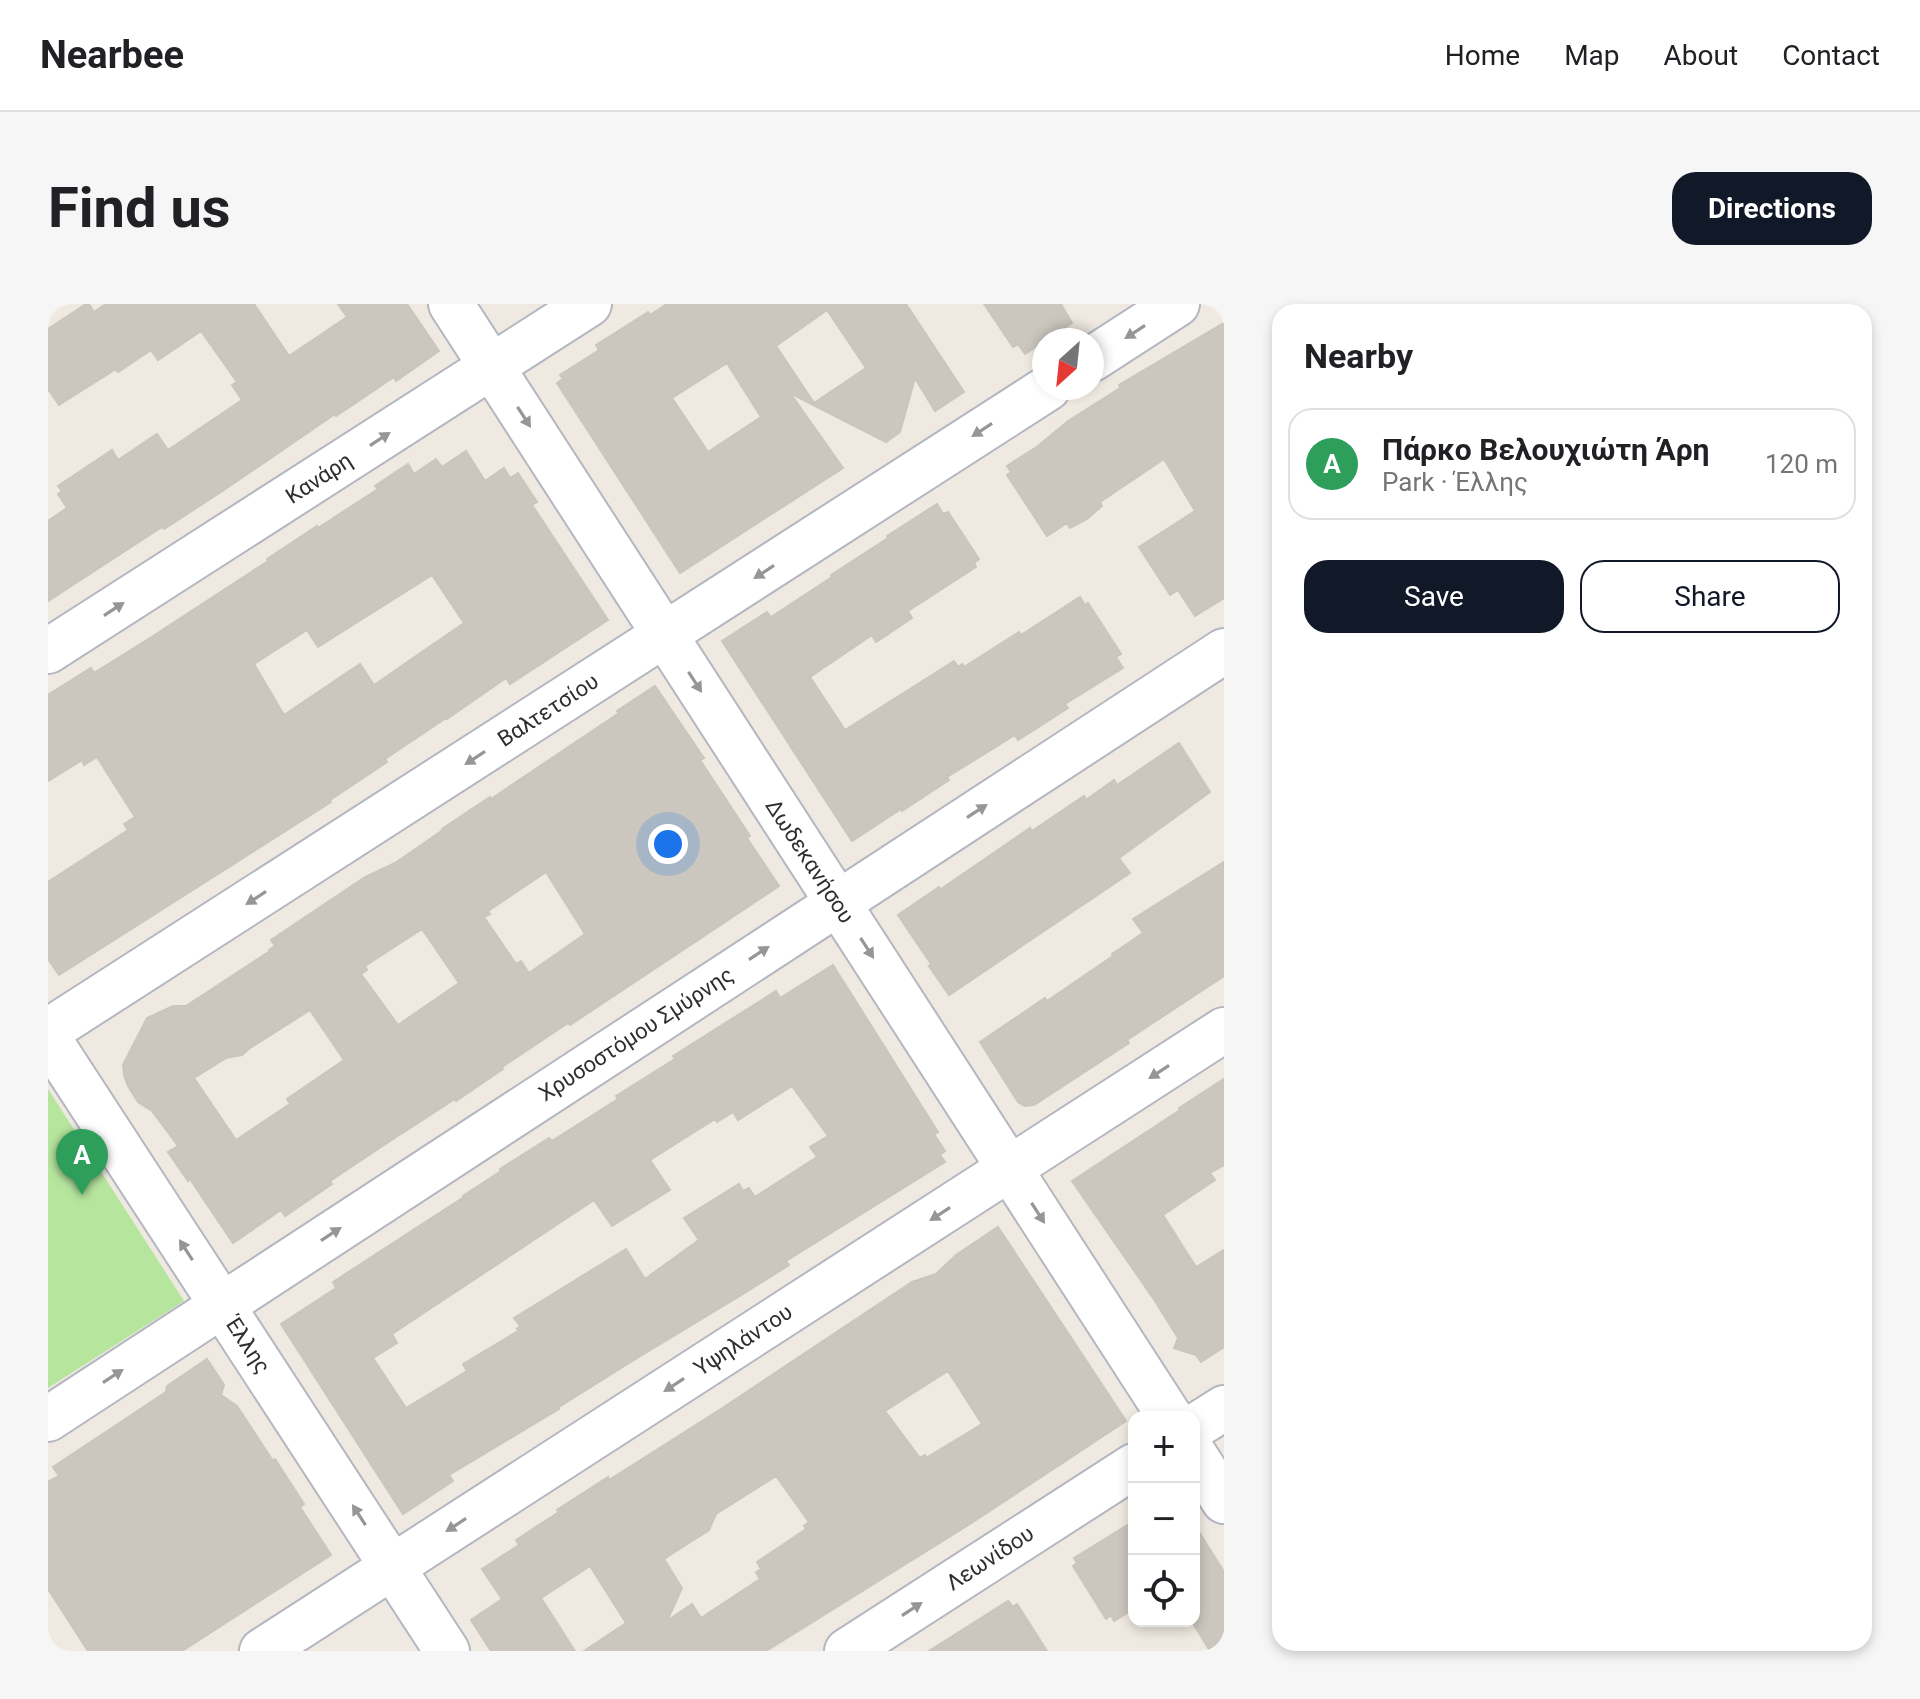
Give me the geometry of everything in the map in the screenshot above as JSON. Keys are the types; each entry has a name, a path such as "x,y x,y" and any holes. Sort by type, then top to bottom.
{"street":[{"name":"Δωδεκανήσου","path":"451,304 1166,1411"},
{"name":"Κανάρη","path":"48,651 589,304"},
{"path":"1104,351 1177,304"},
{"name":"Βαλτετσίου","path":"48,1031 1032,398"},
{"name":"Χρυσοστόμου Σμύρνης","path":"48,1419 1224,651"},
{"name":"Υψηλάντου","path":"262,1651 1224,1030"},
{"name":"Έλλης","path":"48,1038 447,1651"},
{"path":"1200,1423 1224,1408"},
{"path":"1200,1463 1224,1501"},
{"name":"Λεωνίδου","path":"847,1651 1128,1470"}],"green space":[{"path":"48,1089 184,1301 48,1388"}],"building":[{"path":"86,304 94,312 106,304 254,304 289,356 347,317 338,304 407,304 439,351 396,381 394,377 335,414 224,490 48,601 48,521 67,508 58,494 62,491 58,486 112,450 118,460 157,434 168,450 242,400 232,385 237,382 201,331 158,360 151,350 59,405 48,389 48,329"},
{"path":"667,304 906,304 964,392 935,411 915,378 900,432 886,442 790,393 843,468 680,573 557,383 563,379 560,375 599,350 596,345 648,312 650,315","holes":["827,310 866,368 814,403 776,346","727,363 761,417 708,452 672,398"]},
{"path":"984,304 1061,304 1072,323 1064,328 1032,328 1032,349 1025,354 1018,344 1013,347"},
{"path":"1224,323 1224,598 1195,616 1178,590 1170,595 1139,547 1195,511 1164,459 1100,502 1102,506 1087,519 1070,528 1067,523 1047,536 1007,475 1011,472 1007,466 1068,421 1104,400 1120,388 1119,385"},
{"path":"466,451 485,481 504,468 510,478 518,473 537,502 532,505 608,620 510,684 506,678 385,759 387,762 331,802 59,975 48,959 48,882 128,830 124,824 135,817 97,757 84,765 82,760 48,781 48,695 91,668 94,673 150,638 378,489 375,486 408,464 414,474 436,459 442,467","holes":["432,575 464,623 374,685 360,664 284,715 254,664 307,630 318,647"]},
{"path":"937,504 943,514 948,512 979,559 974,563 976,567 908,611 912,618 876,642 872,635 810,677 845,730 954,661 958,667 962,664 964,667 1080,597 1085,605 1088,603 1121,654 1116,657 1123,668 1065,704 1068,708 1018,740 1015,735 852,841 722,641 767,612 771,617"},
{"path":"655,686 704,758 700,760 779,886 330,1181 332,1184 285,1216 281,1210 233,1243 168,1152 178,1146 152,1111 138,1102 128,1086 123,1065 147,1018 173,1006 186,1006 270,951 275,946 271,940 365,877 395,863 619,713 617,711","holes":["546,872 585,934 529,973 521,961 516,964 484,917 490,914 488,911","422,929 459,983 398,1025 361,974 367,970 365,966","310,1010 344,1060 287,1099 290,1104 236,1140 194,1078 226,1058 242,1055"]},
{"path":"1179,743 1210,792 1119,858 1130,873 949,995 898,915 1030,828 1032,831 1114,780 1117,785"},
{"path":"1224,862 1224,976 1034,1105 1025,1106 1018,1102 980,1042 1113,956 1143,933 1133,919"},
{"path":"833,965 938,1132 934,1134 945,1151 940,1155 945,1162 786,1261 789,1265 449,1475 453,1481 403,1514 281,1324 336,1288 333,1282 464,1197 500,1169 549,1138 552,1141 618,1099 616,1096 675,1059 673,1056 776,991 780,998","holes":["792,1086 828,1136 810,1147 817,1157 755,1197 749,1188 743,1191 739,1184 684,1218 699,1240 645,1279 626,1249 514,1318 520,1326 518,1331 463,1364 467,1371 406,1408 373,1358 397,1343 392,1334 594,1200 612,1226 670,1190 650,1160 715,1119 717,1122 733,1112 738,1120"]},
{"path":"1224,1079 1224,1165 1210,1173 1215,1180 1163,1215 1196,1267 1224,1250 1224,1347 1201,1362 1196,1355 1174,1348 1178,1338 1072,1181"},
{"path":"998,1227 1126,1421 973,1522 766,1651 584,1651 626,1623 590,1566 541,1598 575,1651 491,1651 471,1620 502,1599 482,1569 519,1545 516,1540 559,1512 557,1510 724,1407 912,1282 936,1274 956,1255","holes":["948,1371 982,1424 926,1458 925,1455 920,1458 885,1411","776,1476 809,1522 804,1526 806,1529 757,1562 761,1569 756,1572 760,1579 701,1618 692,1604 667,1621 682,1588 664,1559 709,1530 716,1514"]},
{"path":"207,1359 224,1385 221,1395 237,1406 273,1461 275,1459 304,1504 300,1507 331,1555 182,1651 88,1651 48,1589 48,1482 59,1476 53,1467 166,1392 167,1386"},
{"path":"1128,1525 1128,1613 1114,1621 1111,1615 1106,1619 1073,1566 1077,1563 1074,1558"},
{"path":"1200,1534 1224,1572 1224,1651 1210,1651 1195,1627 1200,1627"},
{"path":"1008,1601 1013,1607 1017,1604 1047,1651 929,1651"}],"place":[{"name":"Πάρκο Βελουχιώτη Άρη","path":"82,1195"}]}
